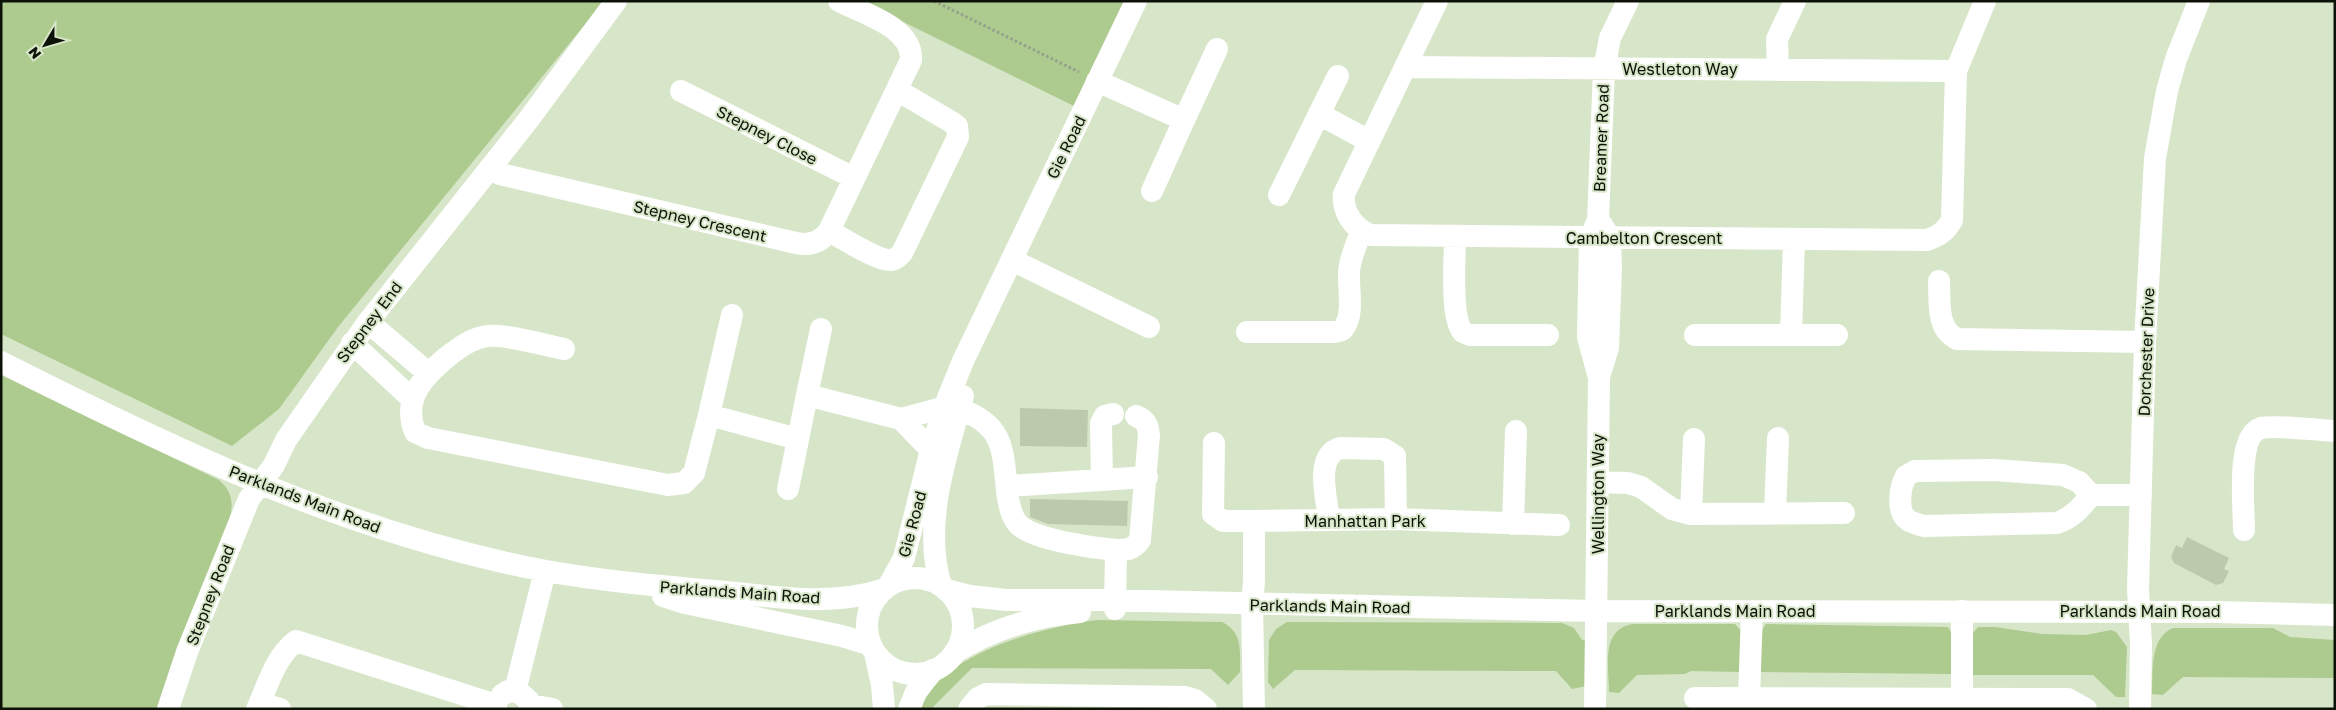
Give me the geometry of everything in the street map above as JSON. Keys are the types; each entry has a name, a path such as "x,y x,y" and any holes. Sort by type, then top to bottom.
{"street":[{"path":"489,169 529,119 616,1"},
{"path":"839,1 897,30 910,46 911,60 829,231 888,260 896,259 902,253 958,137 957,126 897,90"},
{"name":"Gie Road","path":"944,588 936,569 935,523 940,478 952,408 966,354 1136,1"},
{"path":"1247,332 1334,332 1342,330 1348,319 1349,271 1355,246 1362,231 1348,216 1344,198 1369,141 1437,1"},
{"name":"Breamer Road","path":"1599,232 1604,69 1610,38 1628,1"},
{"path":"1778,70 1776,39 1795,1"},
{"name":"Cambelton Crescent","path":"1362,231 1378,236 1455,237 1599,232 1794,239 1927,240 1938,236 1947,229 1953,215 1956,71 1985,1"},
{"name":"Dorchester Drive","path":"2140,709 2141,644 2138,612 2145,342 2155,158 2160,125 2176,59 2198,1"},
{"path":"1152,191 1218,49"},
{"name":"Westleton Way","path":"1405,67 1956,71"},
{"path":"1279,195 1338,76"},
{"path":"1097,81 1184,120"},
{"name":"Stepney Close","path":"681,91 854,178"},
{"path":"1319,114 1369,141"},
{"name":"Stepney Crescent","path":"489,169 500,174 802,245 820,241 829,231"},
{"name":"Stepney End","path":"260,484 274,464 286,440 352,343 489,169"},
{"name":"Wellington Way","path":"1595,709 1599,378 1588,337 1599,232"},
{"path":"1455,237 1454,293 1457,323 1463,332 1470,335 1548,334"},
{"path":"1791,335 1794,239"},
{"path":"1012,260 1149,327"},
{"path":"1939,281 1941,318 1947,332 1957,339 2145,342"},
{"path":"564,349 490,336 474,338 428,373 420,382 412,400 411,420 415,432 428,438 668,485 684,483 694,473 732,315"},
{"path":"368,322 428,373"},
{"path":"788,489 821,329"},
{"path":"1695,335 1837,335"},
{"path":"352,343 412,400"},
{"name":"Parklands Main Road","path":"1,362 206,462 260,484 396,533 545,571 626,583 806,600 859,597 886,588"},
{"path":"807,395 901,419 952,408 979,417 989,425 999,438 1010,512 1019,525 1032,534 1116,550 1128,550 1136,546 1140,540 1147,477 1148,426 1142,418 1136,416"},
{"name":"Gie Road","path":"886,588 904,558 931,450 952,408"},
{"path":"1102,480 1101,423 1105,416 1112,414"},
{"path":"709,415 798,439"},
{"path":"901,419 931,450"},
{"path":"2244,530 2243,471 2246,442 2250,436 2262,428 2335,431"},
{"path":"1513,524 1516,431"},
{"path":"1774,512 1778,438"},
{"path":"1691,514 1694,439"},
{"name":"Manhattan Park","path":"1214,443 1213,514 1223,521 1396,519 1559,525"},
{"path":"1329,520 1324,468 1326,458 1334,450 1340,448 1384,448 1395,456 1396,519"},
{"path":"2091,495 2080,509 2069,518 2057,523 1924,526 1908,520 1903,514 1900,491 1906,476 1915,471 1994,470 2063,474 2079,482 2091,495 2141,495"},
{"path":"1007,486 1147,477"},
{"path":"1598,482 1628,483 1641,487 1672,509 1691,514 1844,513"},
{"name":"Stepney Road","path":"168,709 228,549 249,498 260,484"},
{"path":"1254,521 1252,605 1254,709"},
{"path":"1116,550 1122,604"},
{"path":"525,701 545,571"},
{"path":"884,709 873,649 867,631 868,614 874,600 886,588 914,578 924,579 944,588 957,604 962,623 960,638 954,653 933,670 916,692 909,709"},
{"name":"Parklands Main Road","path":"626,583 685,603 842,636 873,649"},
{"name":"Parklands Main Road","path":"944,588 994,600 1122,604 1596,611 1962,611 2335,615"},
{"name":"Parklands Main Road","path":"954,653 997,631 1034,619 1122,604"},
{"path":"1749,698 1752,611"},
{"path":"1962,611 1962,699"},
{"path":"266,707 277,663 285,649 296,641 496,707 502,694 552,709"},
{"path":"873,649 889,666 898,670 917,673 933,670"},
{"path":"969,709 978,698 986,694 1185,697 1195,700 1206,709"},
{"path":"1695,698 2068,699 2086,709"}],"path":[{"path":"934,1 1097,81"}],"green space":[{"path":"1,1 604,1 338,327 279,409 232,446 1,334"},
{"path":"861,1 1125,1 1074,106"},
{"path":"1,375 219,480 229,492 232,506 230,517 158,709 1,709"},
{"path":"1098,620 1222,622 1234,631 1237,637 1240,650 1240,672 1228,685 1211,669 972,668 931,709 921,709 932,689 949,672 971,658 1024,636 1076,623"},
{"path":"1287,622 1562,623 1574,628 1582,640 1585,640 1586,686 1572,689 1556,671 1295,670 1273,689 1268,682 1269,640 1276,629"},
{"path":"1633,624 1735,624 1742,632 1741,672 1691,671 1685,674 1637,675 1619,693 1609,692 1608,661 1611,641 1615,633 1622,627"},
{"path":"1766,624 1948,627 1953,636 1952,674 1760,672 1760,633"},
{"path":"1978,627 1995,627 2042,634 2086,635 2111,630 2116,632 2127,647 2125,697 2116,697 2093,675 1972,675 1973,633"},
{"path":"2173,628 2273,628 2290,637 2335,640 2335,678 2183,677 2163,695 2152,694 2156,647 2165,633"}],"building":[{"path":"1020,408 1088,410 1087,447 1020,446"},
{"path":"1030,499 1128,501 1127,526 1048,524 1030,517"},
{"path":"2187,537 2229,558 2224,569 2229,571 2223,583 2216,585 2174,563 2171,557 2176,545 2182,548"}]}
